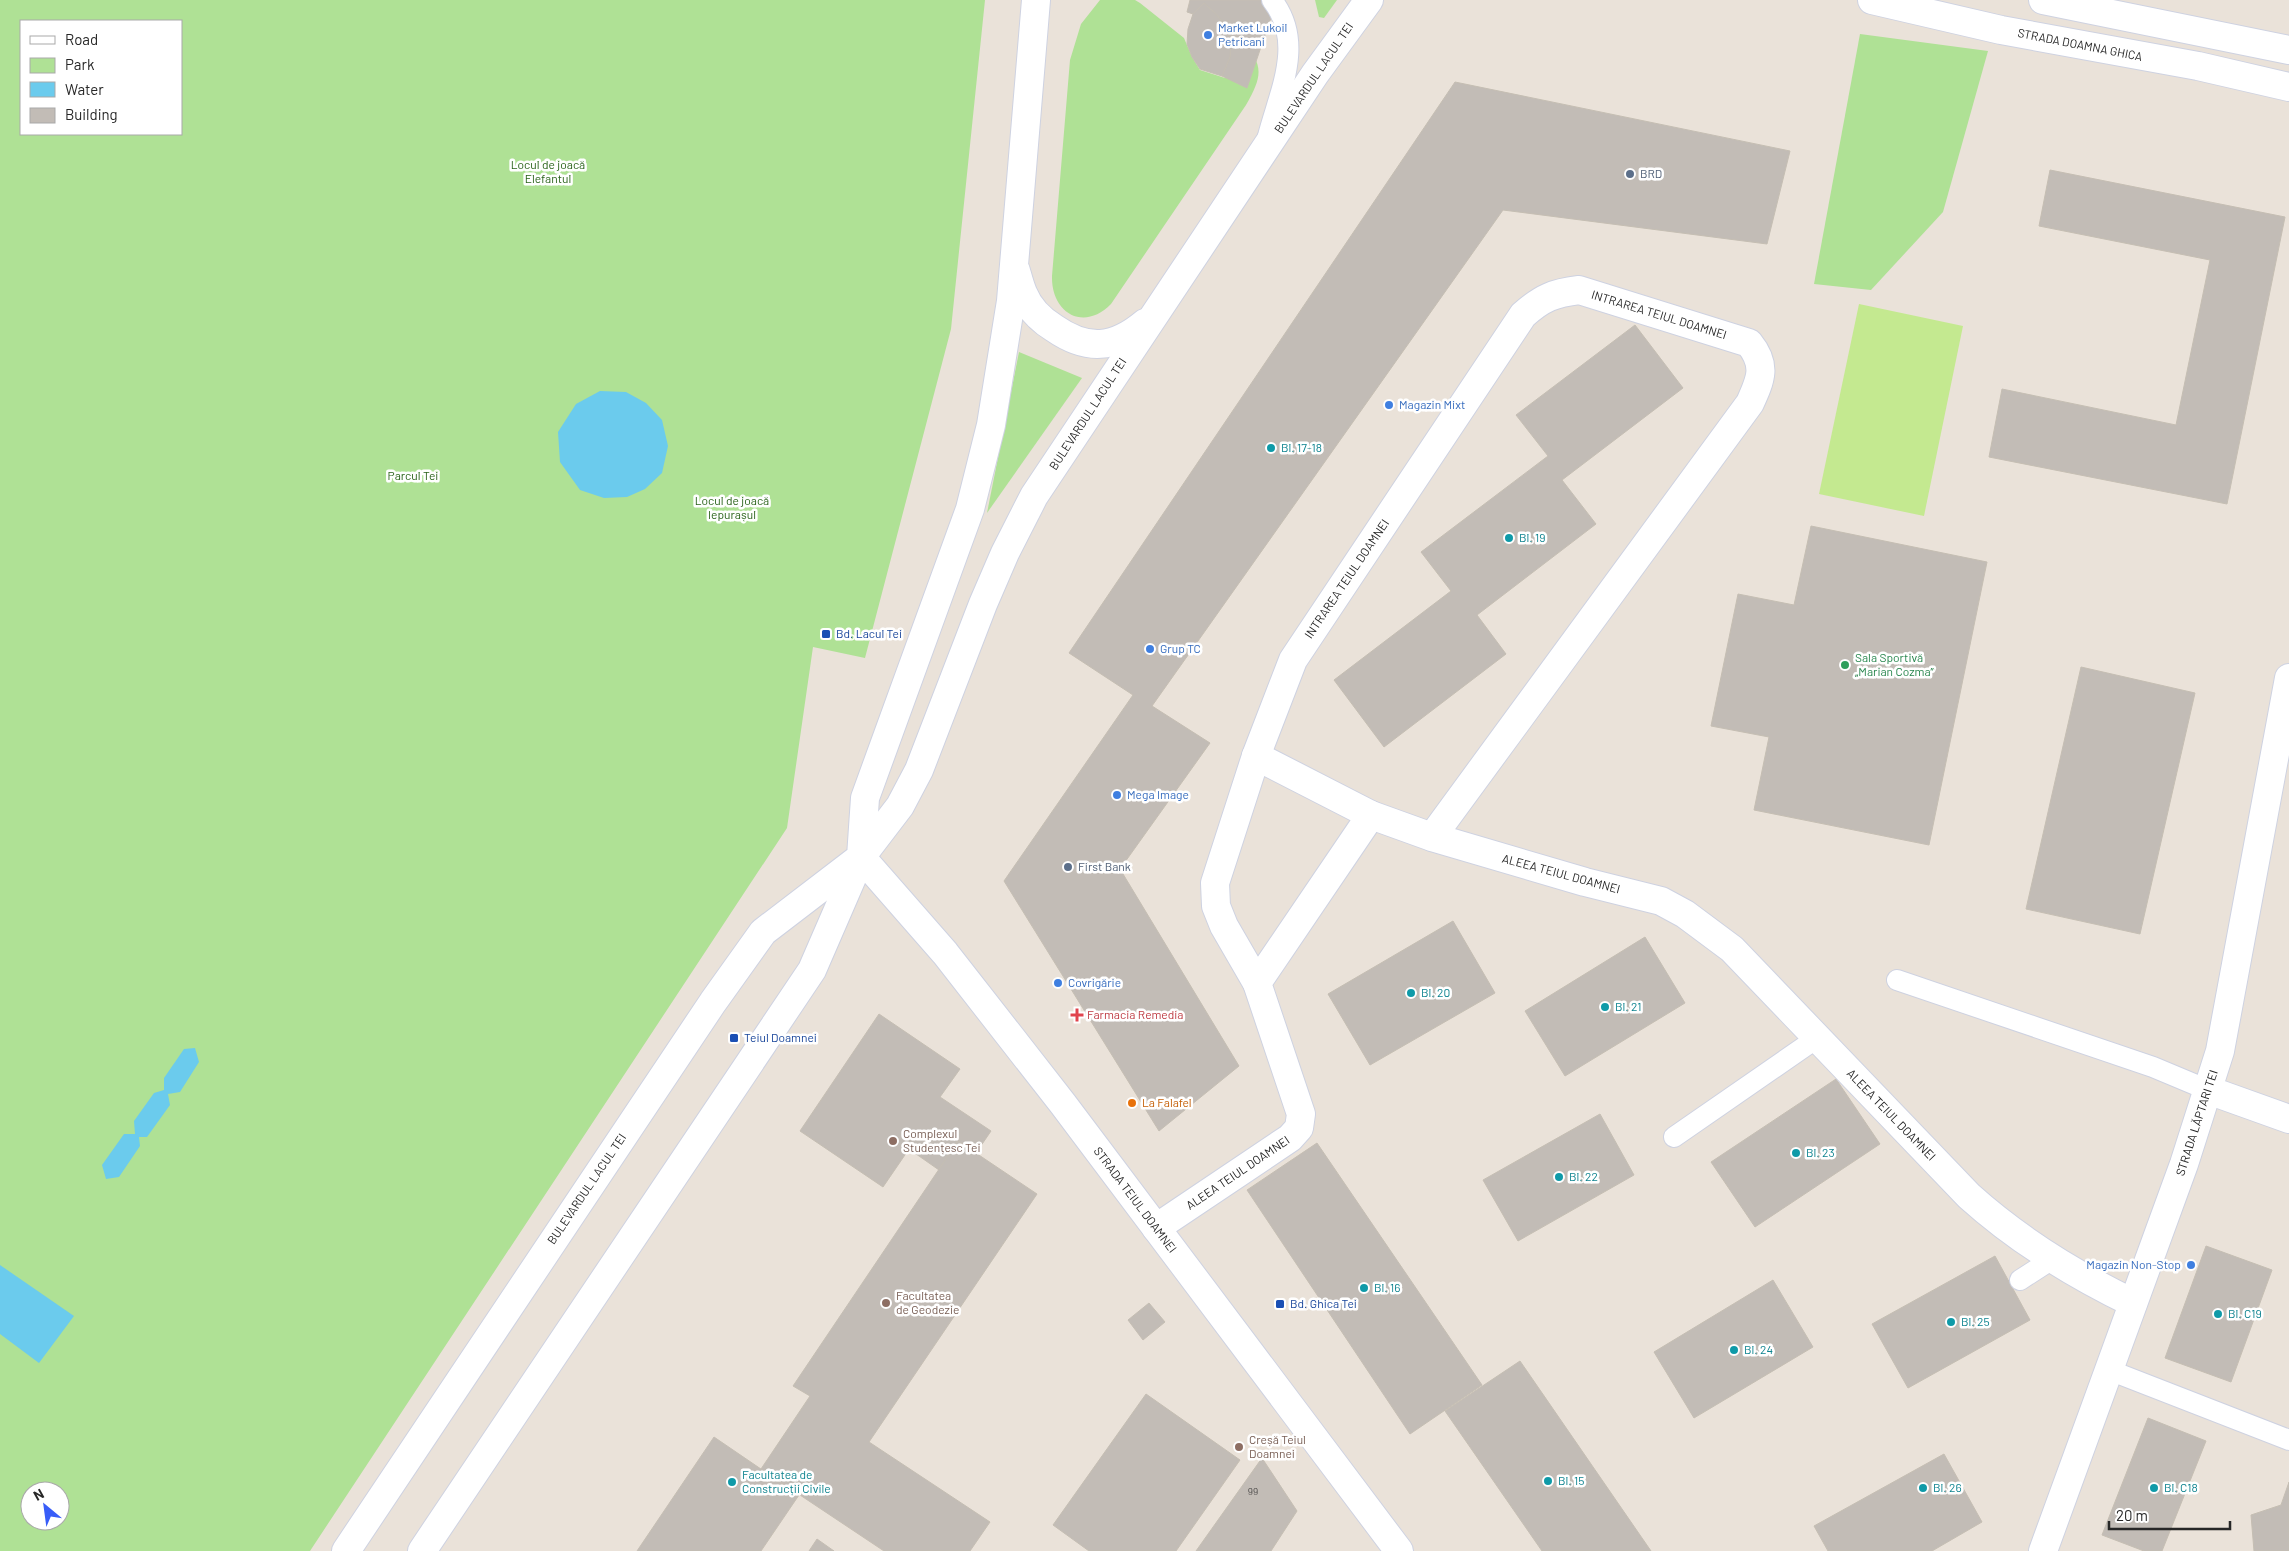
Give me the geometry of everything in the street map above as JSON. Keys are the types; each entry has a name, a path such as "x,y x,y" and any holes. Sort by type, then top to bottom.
{"street":[{"name":"BULEVARDUL LACUL TEI","path":"422,1551 812,970 861,857 900,806 919,770 983,604 1005,553 1034,496 1339,38 1369,0"},
{"name":"STRADA DOAMNA GHICA","path":"1872,0 2001,30 2198,66 2289,87"},
{"path":"2043,0 2289,50"},
{"name":"BULEVARDUL LACUL TEI","path":"346,1551 707,1010 763,932 861,857 865,798 970,509 984,457 996,400 1015,257 1037,7"},
{"path":"1015,257 1018,278 1028,303 1045,323 1069,338 1099,345 1116,341 1142,326 1158,309"},
{"name":"INTRAREA TEIUL DOAMNEI","path":"1257,983 1224,926 1216,906 1215,883 1256,756 1293,660 1522,315 1535,303 1554,293 1579,290 1749,343 1759,355 1761,379 1750,403 1432,837"},
{"name":"STRADA LĂPTARI TEI","path":"2043,1551 2184,1164 2220,1051 2289,678"},
{"name":"ALEEA TEIUL DOAMNEI","path":"1256,756 1371,815 1432,837 1585,882 1661,902 1685,914 1732,949 1969,1196 2004,1226 2051,1260 2133,1303"},
{"path":"1257,983 1371,815"},
{"name":"STRADA TEIUL DOAMNEI","path":"861,857 945,953 1063,1104 1399,1551"},
{"name":"ALEEA TEIUL DOAMNEI","path":"1156,1228 1290,1138 1299,1128 1301,1114 1257,983"},
{"path":"2208,1090 2289,1119"}],"lane":[{"path":"1264,150 1286,69 1289,42 1286,23 1272,0"},
{"path":"1897,980 2153,1067 2208,1090"},
{"path":"1674,1138 1816,1038"},
{"path":"2020,1280 2051,1260"},
{"path":"2109,1370 2289,1440"}],"green space":[{"name":"Parcul Tei","path":"0,0 985,0 951,329 865,658 813,647 787,828 310,1551 0,1551"},
{"path":"1100,0 1135,0 1140,3 1184,38 1200,70 1225,78 1241,39 1254,56 1257,63 1258,78 1246,105 1111,304 1101,312 1090,317 1080,317 1063,309 1053,289 1052,276 1070,60 1081,24"},
{"path":"1315,0 1337,0 1324,18 1319,17"},
{"path":"1860,34 1988,51 1943,212 1871,290 1814,284"},
{"path":"1859,304 1963,326 1924,516 1819,494"},
{"path":"1019,352 1082,378 987,513"}],"water":[{"path":"600,391 626,392 646,403 662,420 668,446 662,473 645,489 627,497 604,498 580,490 560,462 558,432 576,404"},
{"path":"195,1048 199,1062 180,1092 168,1094 170,1105 147,1137 139,1137 140,1146 119,1177 106,1179 102,1165 124,1134 135,1134 134,1121 154,1093 164,1090 164,1078 184,1049"},
{"path":"0,1265 74,1316 39,1363 0,1334"}],"building":[{"path":"1190,0 1277,0 1247,88 1222,76 1230,57 1231,41 1225,26 1217,15 1204,3 1193,14 1187,12"},
{"name":"Market Lukoil Petricani","path":"1204,3 1217,15 1225,26 1231,41 1230,57 1222,76 1200,69 1192,57 1187,44 1188,29 1193,14"},
{"name":"Bl. 17-18","path":"1455,82 1790,151 1767,244 1503,210 1152,706 1210,743 1120,869 1239,1066 1159,1131 1004,881 1133,695 1069,653"},
{"path":"2050,170 2285,217 2227,504 1989,457 2002,389 2176,425 2210,260 2039,226"},
{"name":"Bl. 19","path":"1635,325 1683,388 1562,480 1596,524 1477,615 1506,654 1384,747 1334,680 1451,591 1421,552 1548,456 1516,415"},
{"name":"Sala Sportivă „Marian Cozma”","path":"1811,526 1987,562 1929,845 1754,810 1769,737 1711,726 1738,594 1794,605"},
{"path":"2081,667 2195,693 2140,934 2026,909"},
{"name":"Bl. 20","path":"1453,921 1495,993 1370,1065 1328,994"},
{"name":"Bl. 21","path":"1645,937 1685,1003 1565,1076 1525,1011"},
{"path":"879,1014 960,1069 940,1097 991,1131 976,1153 958,1141 939,1170 909,1149 883,1187 800,1131"},
{"name":"Bl. 23","path":"1836,1079 1880,1144 1755,1227 1711,1162"},
{"name":"Bl. 22","path":"1600,1114 1634,1175 1518,1241 1483,1180"},
{"name":"Facultatea de Geodezie","path":"958,1141 1037,1194 869,1442 990,1522 970,1551 884,1551 761,1469 810,1396 793,1386"},
{"name":"Bl. 16","path":"1317,1143 1482,1385 1410,1434 1247,1190"},
{"name":"Bl. C19","path":"2206,1246 2272,1270 2231,1382 2165,1358"},
{"name":"Bl. 25","path":"1995,1256 2030,1320 1908,1388 1872,1324"},
{"name":"Bl. 24","path":"1773,1280 1813,1347 1694,1418 1654,1352"},
{"path":"1149,1303 1165,1322 1143,1340 1128,1320"},
{"name":"Bl. 15","path":"1520,1361 1651,1551 1542,1551 1445,1411"},
{"path":"1146,1394 1240,1460 1176,1551 1089,1551 1053,1525"},
{"name":"Bl. C18","path":"2148,1418 2206,1441 2162,1551 2144,1551 2102,1535"},
{"name":"Facultatea de Construcții Civile","path":"714,1437 799,1495 761,1551 637,1551"},
{"name":"Bl. 26","path":"1944,1454 1982,1522 1932,1551 1828,1551 1814,1526"},
{"path":"1262,1458 1297,1511 1271,1551 1196,1551"},
{"path":"2289,1482 2289,1551 2254,1551 2251,1515 2281,1505"},
{"path":"817,1539 834,1551 809,1551"}],"place":[{"name":"Market Lukoil Petricani","path":"1208,35"},
{"name":"BRD","path":"1630,174"},
{"name":"Magazin Mixt","path":"1389,405"},
{"name":"Bl. 17-18","path":"1271,448"},
{"name":"Bl. 19","path":"1509,538"},
{"name":"Bd. Lacul Tei","path":"826,634"},
{"name":"Grup TC","path":"1150,649"},
{"name":"Sala Sportivă „Marian Cozma”","path":"1845,665"},
{"name":"Mega Image","path":"1117,795"},
{"name":"First Bank","path":"1068,867"},
{"name":"Covrigărie","path":"1058,983"},
{"name":"Bl. 20","path":"1411,993"},
{"name":"Bl. 21","path":"1605,1007"},
{"name":"Farmacia Remedia","path":"1077,1015"},
{"name":"Teiul Doamnei","path":"734,1038"},
{"name":"La Falafel","path":"1132,1103"},
{"name":"Complexul Studențesc Tei","path":"893,1141"},
{"name":"Bl. 23","path":"1796,1153"},
{"name":"Bl. 22","path":"1559,1177"},
{"name":"Magazin Non-Stop","path":"2191,1265"},
{"name":"Bl. 16","path":"1364,1288"},
{"name":"Facultatea de Geodezie","path":"886,1303"},
{"name":"Bd. Ghica Tei","path":"1280,1304"},
{"name":"Bl. C19","path":"2218,1314"},
{"name":"Bl. 25","path":"1951,1322"},
{"name":"Bl. 24","path":"1734,1350"},
{"name":"Creșă Teiul Doamnei","path":"1239,1447"},
{"name":"Bl. 15","path":"1548,1481"},
{"name":"Facultatea de Construcții Civile","path":"732,1482"},
{"name":"Bl. 26","path":"1923,1488"},
{"name":"Bl. C18","path":"2154,1488"}],"park label":[{"name":"Locul de joacă Elefantul","path":"548,172"},
{"name":"Locul de joacă Iepurașul","path":"732,508"}]}
